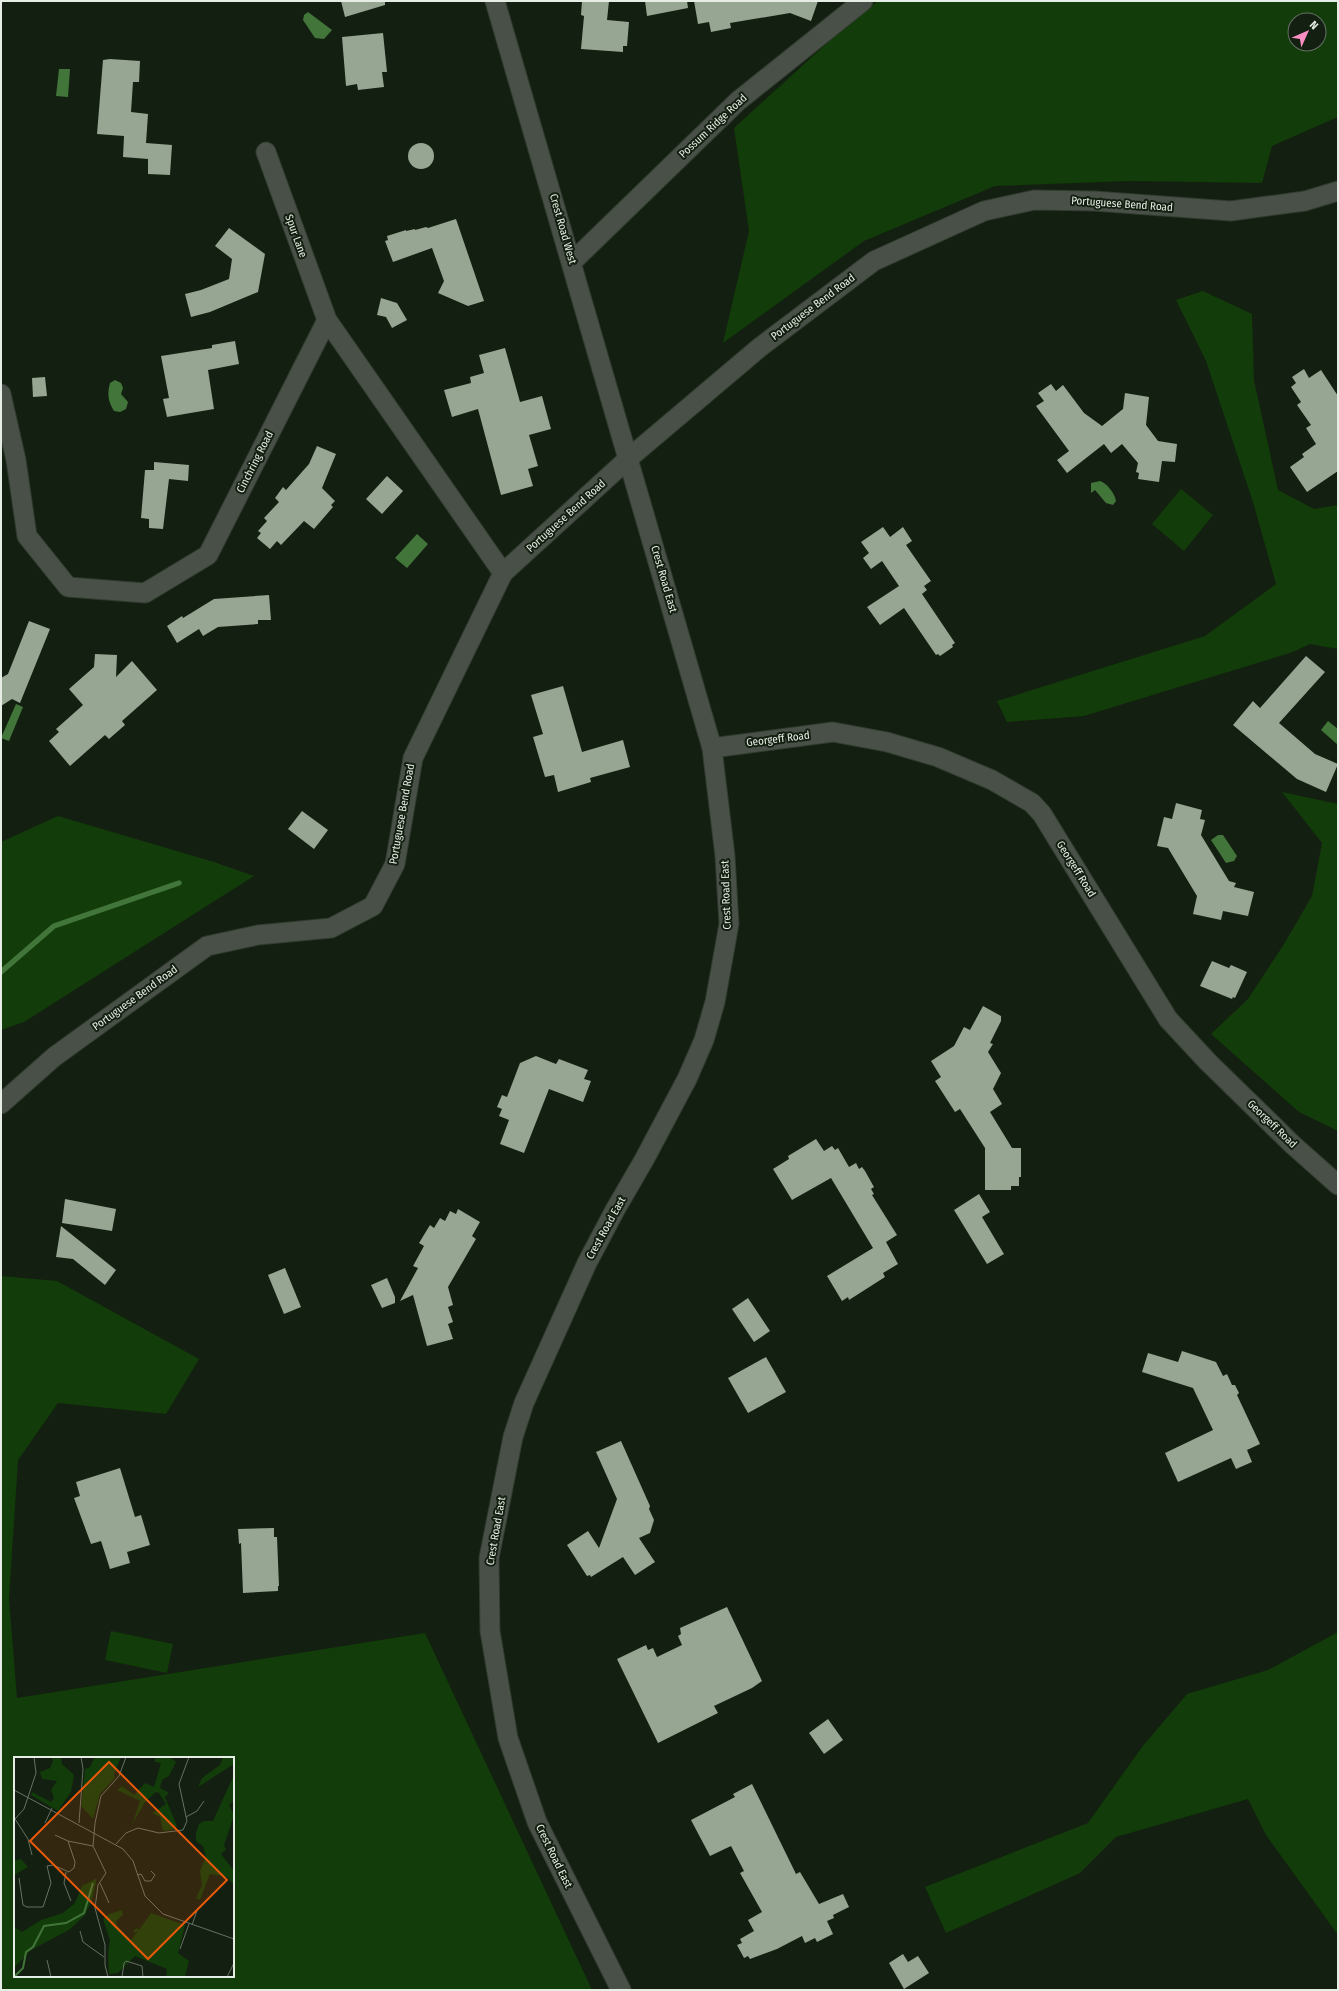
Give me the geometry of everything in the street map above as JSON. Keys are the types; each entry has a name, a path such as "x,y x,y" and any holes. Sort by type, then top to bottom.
{"street":[{"name":"Crest Road West","path":"496,1 629,458"},
{"name":"Possum Ridge Road","path":"572,262 738,101 863,1"},
{"name":"Spur Lane","path":"266,152 327,320"},
{"name":"Portuguese Bend Road","path":"1,1104 54,1057 207,946 258,935 331,928 373,906 395,864 413,758 503,573 629,458 759,348 874,261 984,211 1034,200 1094,201 1231,212 1305,201 1338,191"},
{"name":"Cinchring Road","path":"1,394 16,460 27,536 68,588 145,593 208,554 327,320"},
{"path":"327,320 503,573"},
{"name":"Crest Road East","path":"621,1990 537,1822 508,1738 490,1631 489,1558 513,1437 524,1403 586,1263 644,1160 687,1079 704,1040 715,1002 729,924 725,856 712,748 629,458"},
{"name":"Georgeff Road","path":"712,748 833,732 887,742 938,757 992,780 1032,803 1042,814 1168,1019 1208,1062 1293,1145 1338,1185"}],"shaded area":[{"path":"878,1 1338,1 1338,117 1272,146 1262,183 1130,181 995,186 864,241 723,343 749,231 734,128 849,23"},
{"path":"308,12 332,30 324,39 315,38 303,20 304,15"},
{"path":"59,69 70,69 68,97 56,96"},
{"path":"1203,291 1252,314 1254,380 1278,490 1314,509 1338,505 1338,649 1310,644 1293,652 1084,716 1007,722 997,701 1205,636 1276,584 1253,502 1206,361 1176,300"},
{"path":"115,380 121,383 123,388 121,394 128,402 126,409 120,412 114,411 110,404 110,383"},
{"path":"1100,481 1108,486 1114,495 1116,501 1113,505 1106,503 1095,490 1091,493 1091,483"},
{"path":"1181,489 1213,515 1184,551 1152,524"},
{"path":"417,534 428,544 407,568 395,558"},
{"path":"16,704 23,707 9,741 1,738"},
{"path":"1328,721 1338,729 1338,745 1321,730"},
{"path":"1282,792 1338,804 1338,1131 1299,1112 1211,1034 1248,999 1284,944 1312,896 1322,843"},
{"path":"58,816 214,862 254,876 24,1022 1,1030 1,842"},
{"path":"1218,835 1223,835 1237,856 1234,861 1226,863 1211,840"},
{"path":"1,1276 57,1281 199,1359 166,1414 58,1403 18,1460 9,1599 17,1698 425,1633 592,1990 1,1990"},
{"path":"111,1631 173,1644 167,1673 105,1660"},
{"path":"1338,1632 1338,1935 1266,1835 1248,1799 1116,1837 1080,1873 946,1933 925,1887 1088,1823 1142,1747 1187,1694 1268,1670"}],"building":[{"path":"341,1 385,1 385,5 345,17"},
{"path":"582,1 609,1 607,20 629,22 627,46 623,46 623,52 581,49 584,16 581,15"},
{"path":"645,1 687,1 688,8 647,16"},
{"path":"694,1 818,1 811,21 790,13 730,23 731,28 711,32 709,22 698,24"},
{"path":"383,33 387,72 382,72 384,87 358,90 357,84 346,86 342,37"},
{"path":"103,60 140,61 139,82 133,82 131,112 148,114 146,143 172,145 170,175 148,174 148,159 123,157 124,136 97,134"},
{"path":"421,143 431,146 434,156 431,166 421,169 411,166 408,156 411,146"},
{"path":"456,219 484,301 468,306 438,293 444,281 432,248 393,262 385,241 388,240 387,236 406,230 428,228"},
{"path":"229,228 265,254 258,292 210,312 191,317 185,294 201,290 229,279 232,259 215,246"},
{"path":"381,298 397,303 407,320 392,328 386,317 377,315"},
{"path":"235,341 239,364 208,370 214,409 167,417 163,399 169,398 161,356 212,348 212,345"},
{"path":"505,348 520,402 542,396 551,429 529,435 538,466 528,469 533,486 501,495 478,409 452,417 444,390 471,383 470,377 484,373 479,355"},
{"path":"1304,369 1309,378 1321,370 1338,396 1338,471 1307,492 1290,467 1304,457 1302,454 1316,444 1306,428 1311,425 1297,405 1301,402 1291,387 1296,383 1292,377"},
{"path":"45,377 47,396 33,397 32,378"},
{"path":"1051,384 1056,391 1063,385 1084,413 1102,426 1123,409 1125,393 1149,397 1146,425 1158,441 1177,444 1175,462 1162,461 1159,482 1138,479 1139,473 1136,472 1138,463 1122,444 1111,453 1104,444 1067,473 1057,460 1069,451 1036,406 1044,401 1038,393"},
{"path":"317,446 336,454 322,488 335,501 331,505 333,507 314,529 304,521 281,545 277,541 270,549 257,538 261,533 258,531 267,521 264,518 279,502 275,498 283,487 286,490 309,464"},
{"path":"154,462 189,465 188,481 169,479 163,529 149,528 149,519 141,518 145,470 154,470"},
{"path":"387,476 403,491 382,514 366,499"},
{"path":"883,527 890,537 903,527 912,541 906,545 931,581 924,586 927,590 922,594 955,643 952,645 953,647 940,656 938,654 936,655 904,608 880,625 867,607 899,586 882,561 871,569 863,558 869,553 861,542"},
{"path":"269,595 271,620 258,620 258,624 218,627 203,636 199,629 177,643 167,626 214,599"},
{"path":"29,621 50,629 20,703 12,699 1,706 1,678 8,674"},
{"path":"95,654 117,655 116,677 132,661 157,690 122,721 125,725 109,739 105,735 70,766 49,741 59,732 56,729 83,705 69,689 94,667"},
{"path":"1306,656 1325,672 1279,723 1315,754 1338,764 1326,792 1297,779 1233,725 1253,701 1260,708"},
{"path":"563,686 582,752 623,740 630,767 590,778 591,782 558,792 554,775 545,777 533,737 543,734 531,695"},
{"path":"1176,803 1202,810 1200,819 1205,820 1201,835 1229,881 1236,883 1234,887 1254,892 1248,916 1223,911 1221,920 1193,914 1197,896 1168,848 1157,846 1164,817 1172,819"},
{"path":"302,811 328,830 314,849 288,829"},
{"path":"1212,961 1229,968 1231,965 1247,972 1235,998 1233,997 1232,999 1200,986"},
{"path":"983,1006 1001,1016 1001,1021 990,1043 993,1044 988,1052 1001,1073 993,1089 1002,1104 990,1112 1012,1148 1021,1148 1021,1177 1019,1177 1019,1186 1011,1186 1011,1190 985,1190 985,1148 960,1109 955,1112 935,1081 941,1077 931,1061 954,1046 964,1027 970,1030"},
{"path":"536,1056 556,1064 559,1059 588,1070 584,1079 591,1081 583,1102 549,1089 524,1153 500,1144 509,1120 499,1116 502,1109 497,1107 502,1095 507,1097 520,1063"},
{"path":"816,1139 824,1151 832,1146 835,1150 838,1148 849,1167 856,1163 859,1169 862,1167 874,1187 871,1189 874,1194 872,1195 897,1235 886,1242 898,1264 883,1273 885,1277 849,1300 848,1297 842,1301 827,1276 873,1248 831,1178 792,1200 773,1169 789,1159 788,1156"},
{"path":"979,1194 990,1212 982,1217 1004,1254 987,1264 954,1210"},
{"path":"65,1199 116,1209 112,1231 62,1223"},
{"path":"458,1209 480,1222 472,1236 476,1239 448,1287 453,1305 448,1307 453,1322 448,1324 453,1339 427,1346 413,1295 400,1301 418,1268 413,1266 424,1246 419,1243 430,1225 434,1228 440,1218 445,1221 450,1211 456,1214"},
{"path":"61,1226 116,1270 105,1285 73,1259 56,1257"},
{"path":"285,1268 301,1307 284,1314 268,1275"},
{"path":"387,1278 395,1297 395,1303 382,1308 371,1285"},
{"path":"748,1298 770,1331 754,1342 732,1309"},
{"path":"1182,1351 1216,1362 1223,1376 1227,1374 1232,1385 1235,1385 1239,1393 1237,1395 1260,1444 1247,1450 1252,1462 1236,1469 1231,1458 1178,1482 1165,1453 1213,1430 1193,1388 1142,1372 1148,1353 1178,1362"},
{"path":"766,1357 786,1392 748,1413 728,1378"},
{"path":"621,1441 650,1506 649,1509 654,1520 650,1533 639,1538 655,1562 635,1575 623,1557 591,1577 590,1575 587,1576 567,1545 588,1531 599,1548 617,1499 596,1452"},
{"path":"120,1468 135,1517 141,1515 150,1545 127,1552 130,1563 110,1569 101,1541 91,1544 74,1498 80,1496 76,1482"},
{"path":"274,1528 274,1537 277,1537 278,1591 243,1593 241,1543 239,1544 238,1529"},
{"path":"727,1607 762,1681 752,1688 714,1706 718,1713 658,1743 617,1659 646,1645 648,1650 653,1648 657,1657 682,1645 678,1636 681,1634 680,1628"},
{"path":"828,1719 843,1740 824,1754 809,1733"},
{"path":"752,1784 796,1874 800,1872 819,1904 843,1894 849,1907 833,1915 834,1918 827,1921 833,1934 817,1942 815,1938 805,1943 802,1936 777,1949 750,1959 748,1956 744,1958 737,1945 742,1943 740,1939 754,1931 748,1920 762,1912 740,1873 744,1871 731,1846 710,1856 691,1820 735,1797 733,1794"},
{"path":"903,1954 908,1962 918,1956 929,1973 904,1989 889,1963"}],"waterway":[{"path":"1,972 54,926 179,883"}]}
